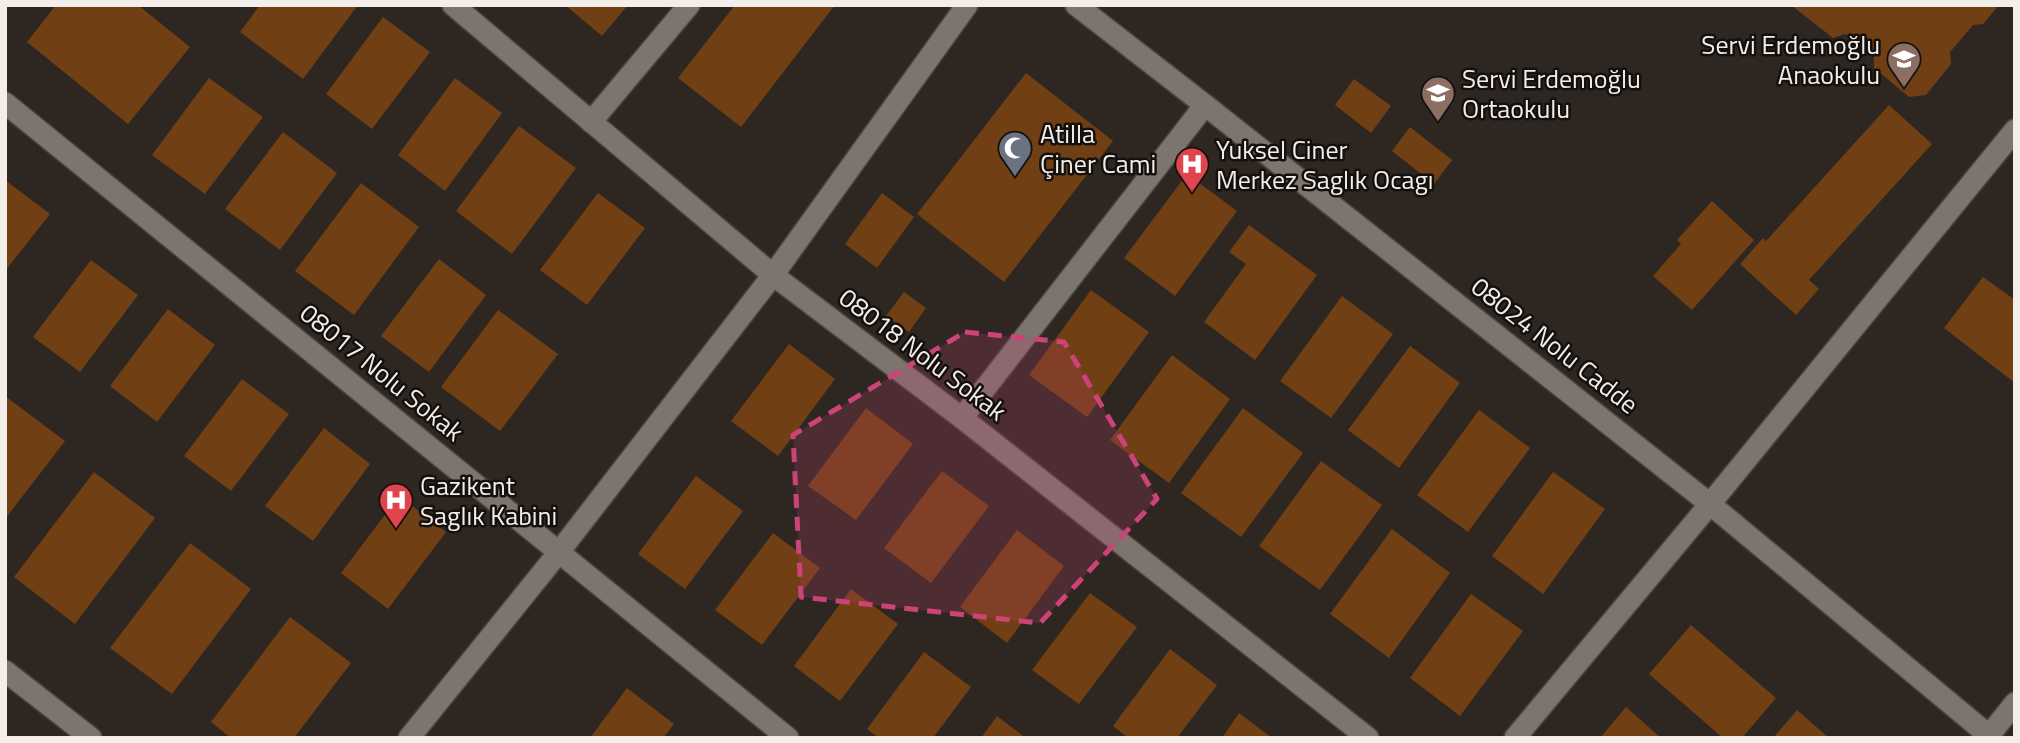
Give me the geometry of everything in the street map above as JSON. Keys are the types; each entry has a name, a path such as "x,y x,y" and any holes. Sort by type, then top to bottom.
{"street":[{"name":"08018 Nolu Sokak","path":"453,5 773,275 962,418 1368,738"},
{"path":"591,122 689,5"},
{"path":"409,738 559,552 773,275 967,5"},
{"name":"08024 Nolu Cadde","path":"1076,5 1710,504 1990,737"},
{"name":"08017 Nolu Sokak","path":"5,103 788,738"},
{"path":"962,418 1206,105"},
{"path":"1515,738 2015,130"},
{"path":"5,671 91,738"},
{"path":"1990,737 2015,703"}],"highlighted area":[{"path":"965,332 1064,342 1157,499 1040,623 801,597 793,435"}],"building":[{"path":"56,5 138,5 190,47 128,124 27,42"},
{"path":"260,5 358,5 303,79 240,32"},
{"path":"565,5 628,5 602,36"},
{"path":"735,5 835,5 741,127 678,78"},
{"path":"1791,5 1999,5 1983,24 1973,25 1950,52 1951,64 1926,95 1909,97 1874,68 1874,56 1845,34 1833,38"},
{"path":"383,17 430,52 372,129 326,94"},
{"name":"Atilla Çiner Cami","path":"1026,73 1113,141 1004,282 917,214"},
{"path":"209,78 263,117 205,194 152,155"},
{"path":"455,78 502,113 445,191 398,155"},
{"path":"1354,79 1391,106 1371,133 1335,105"},
{"path":"1889,105 1932,144 1809,280 1819,289 1796,315 1740,264 1763,238 1766,241"},
{"path":"519,126 576,168 512,254 456,211"},
{"path":"1410,127 1452,160 1434,184 1392,151"},
{"path":"283,132 337,173 280,250 225,209"},
{"path":"1187,174 1237,211 1175,296 1124,258"},
{"path":"5,180 50,214 5,271"},
{"path":"361,183 419,227 354,315 295,271"},
{"path":"598,193 645,228 587,305 540,270"},
{"path":"882,193 914,217 877,268 845,244"},
{"path":"1712,201 1754,240 1692,310 1653,276 1681,244 1677,240"},
{"path":"1249,225 1317,275 1255,360 1204,322 1246,264 1229,252"},
{"path":"439,259 486,295 429,372 381,336"},
{"path":"91,260 138,295 80,372 33,337"},
{"path":"1983,277 2015,300 2015,383 1944,328"},
{"path":"1091,290 1149,332 1087,417 1029,375"},
{"path":"904,292 926,308 909,332 886,316"},
{"path":"1342,296 1393,334 1331,418 1280,381"},
{"path":"168,309 215,345 157,422 110,386"},
{"path":"498,310 558,354 500,431 441,387"},
{"path":"789,344 835,379 778,456 731,421"},
{"path":"1410,346 1460,383 1399,468 1348,430"},
{"path":"1172,355 1230,399 1169,483 1110,440"},
{"path":"242,379 289,414 231,491 184,456"},
{"path":"5,396 65,441 5,519"},
{"path":"866,408 913,444 856,520 808,486"},
{"path":"1243,408 1303,453 1241,537 1181,493"},
{"path":"1479,410 1530,448 1468,532 1417,495"},
{"path":"324,428 370,464 313,541 265,506"},
{"path":"1321,461 1382,505 1320,590 1259,546"},
{"path":"942,471 989,506 931,583 884,548"},
{"path":"94,472 155,518 75,624 14,577"},
{"path":"1553,472 1605,509 1543,594 1492,556"},
{"path":"696,476 743,511 685,589 638,554"},
{"path":"399,496 446,532 388,609 341,573"},
{"path":"1392,529 1450,573 1389,658 1330,614"},
{"path":"1017,530 1064,566 1007,643 960,607"},
{"path":"773,533 820,568 762,645 715,610"},
{"path":"190,543 251,589 172,694 110,648"},
{"path":"851,589 898,624 840,701 794,666"},
{"path":"1090,593 1137,627 1079,704 1032,670"},
{"path":"1471,594 1523,631 1460,716 1410,678"},
{"path":"290,617 351,663 294,738 231,738 211,722"},
{"path":"1691,625 1776,698 1742,738 1723,738 1649,674"},
{"path":"1170,649 1217,685 1177,738 1128,738 1113,726"},
{"path":"924,652 971,687 933,738 879,738 867,729"},
{"path":"627,688 674,724 663,738 590,738"},
{"path":"1626,707 1661,738 1600,738"},
{"path":"1797,710 1829,738 1773,738"},
{"path":"1239,713 1272,738 1222,738"},
{"path":"997,716 1026,738 981,738"}],"place":[{"name":"Servi Erdemoğlu Anaokulu","path":"1904,89"},
{"name":"Servi Erdemoğlu Ortaokulu","path":"1438,123"},
{"name":"Atilla Çiner Cami","path":"1015,178"},
{"name":"Yuksel Ciner Merkez Saglık Ocagı","path":"1192,194"},
{"name":"Gazikent Saglık Kabini","path":"396,530"}]}
